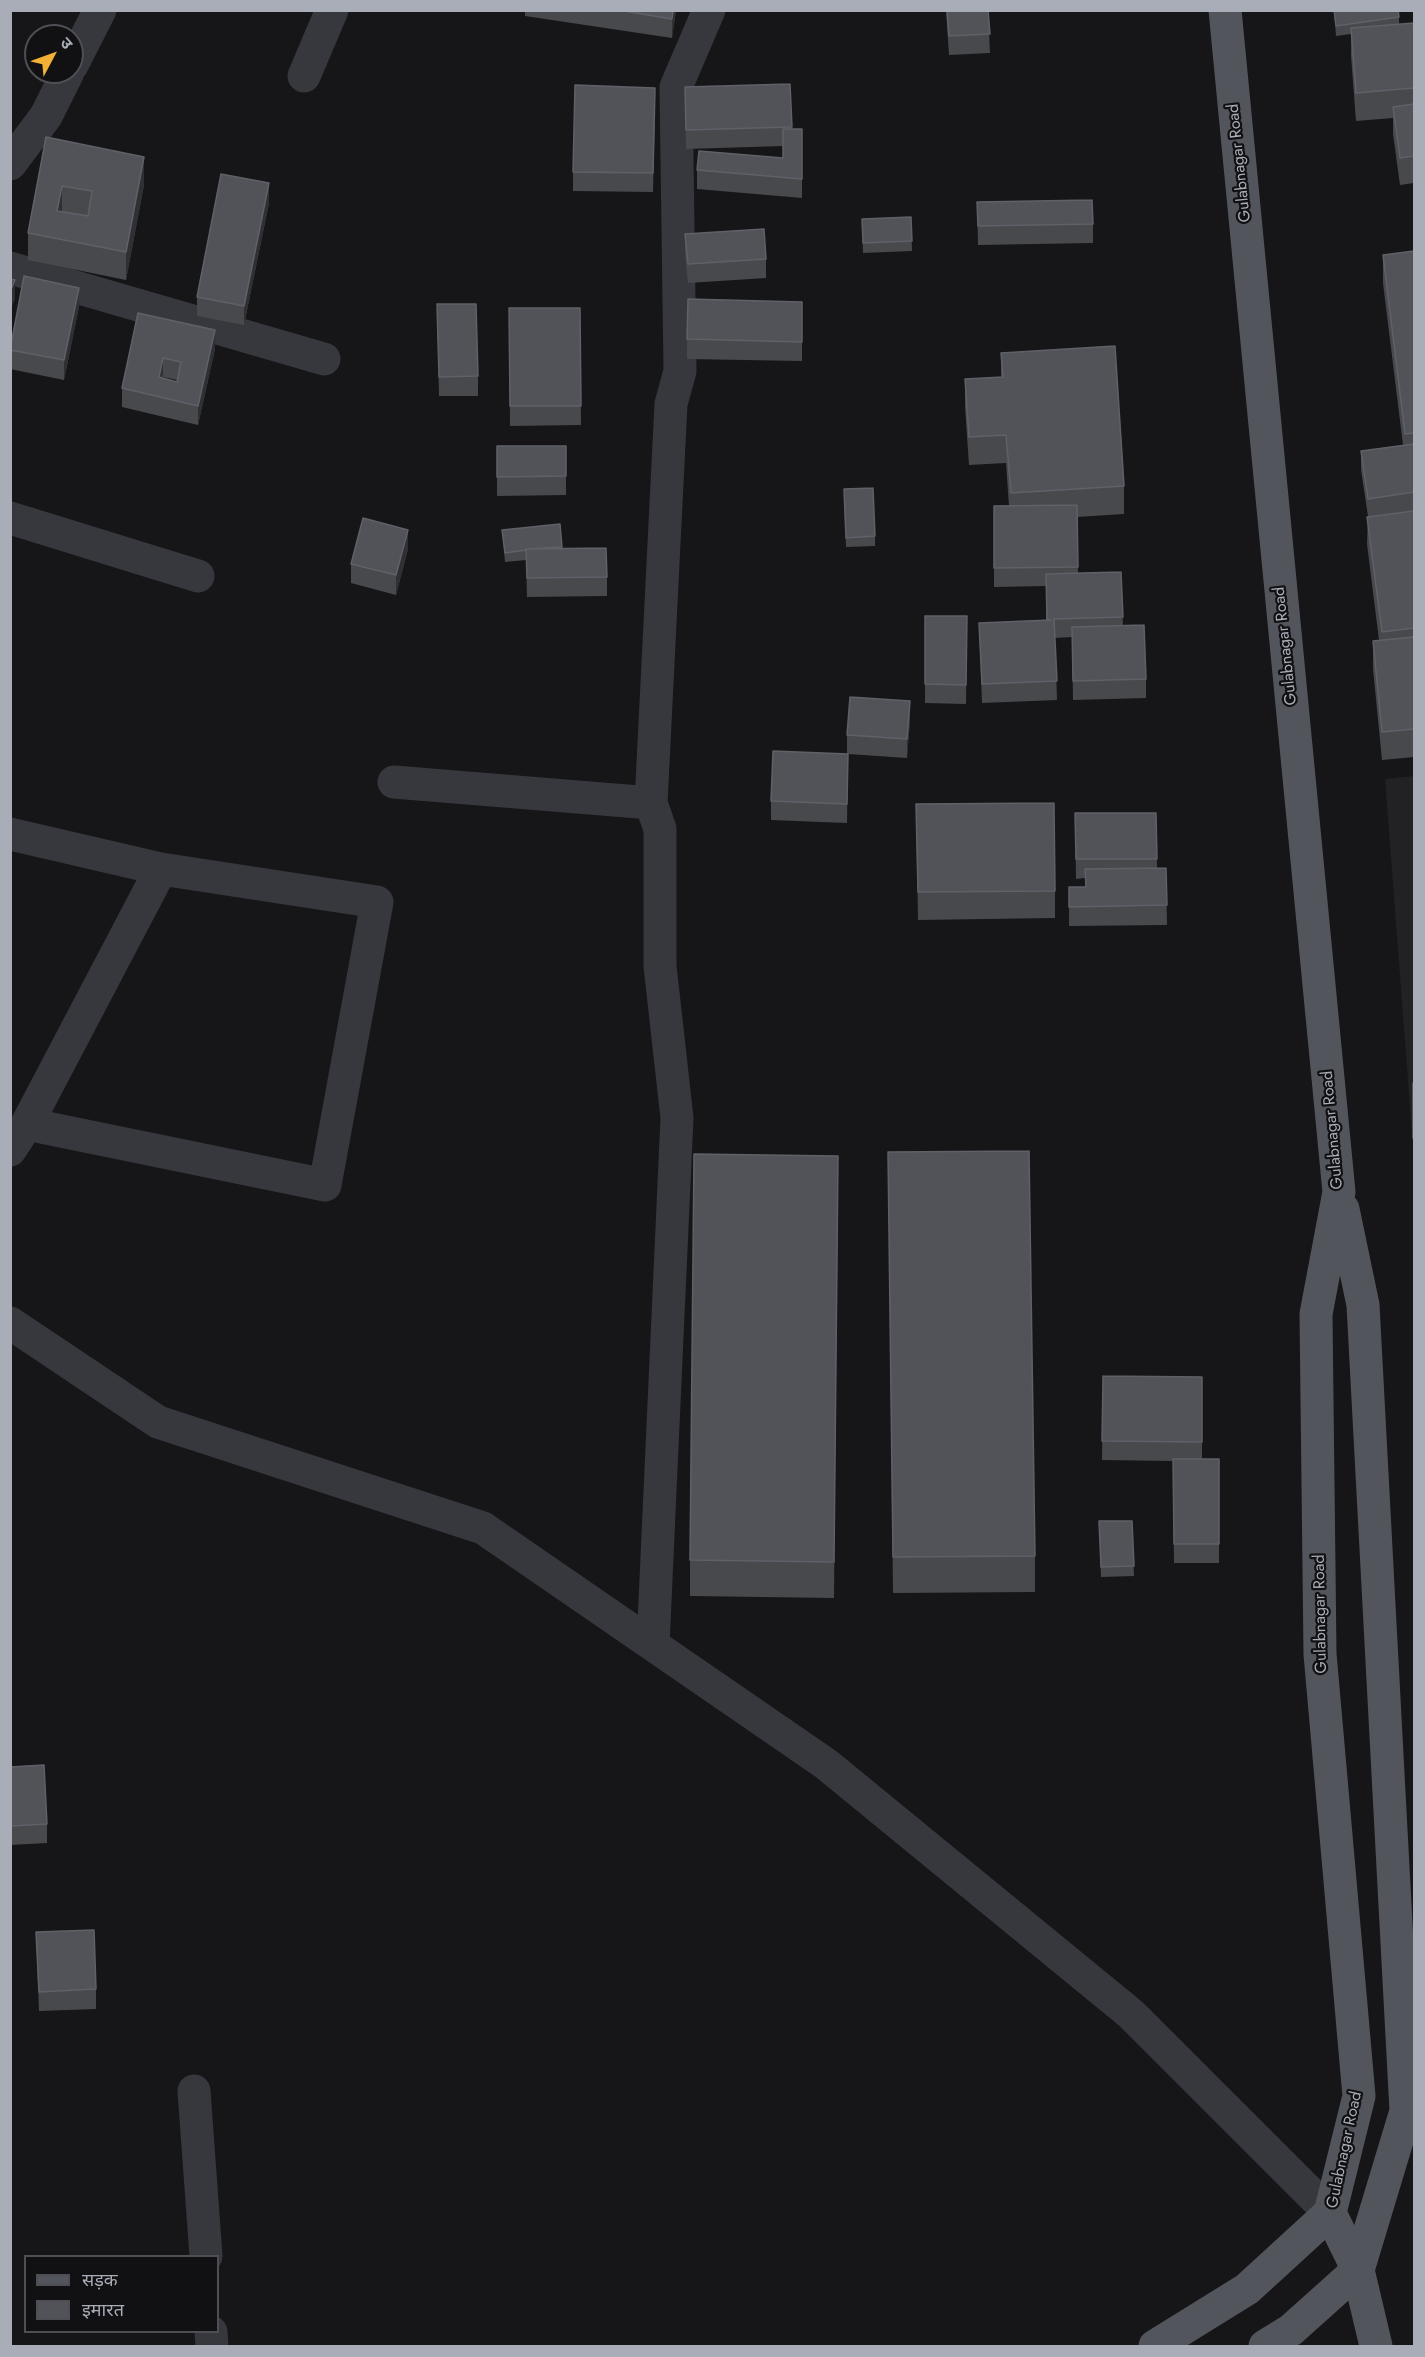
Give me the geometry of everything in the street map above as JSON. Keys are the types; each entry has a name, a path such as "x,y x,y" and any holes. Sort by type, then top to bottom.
{"main road":[{"name":"Gulabnagar Road","path":"1225,10 1339,1192 1316,1314 1320,1654 1359,2096 1330,2213 1358,2270 1376,2346"},
{"path":"1265,2346 1291,2330 1358,2270 1410,2112 1405,1923 1363,1305 1339,1192"},
{"path":"1155,2346 1247,2289 1330,2213"}],"street":[{"path":"84,41 100,10"},
{"path":"304,76 332,10"},
{"path":"653,1645 677,1118 660,966 660,829 651,803 671,404 680,371 676,87 709,10"},
{"path":"10,164 46,116 62,84"},
{"path":"10,268 324,359"},
{"path":"10,518 198,576"},
{"path":"394,782 651,803"},
{"path":"10,834 161,869 377,902 325,1185 19,1137 161,869"},
{"path":"10,1323 158,1422 483,1528 826,1764 1131,2014 1330,2213"},
{"path":"194,2091 206,2255"}],"shaded area":[{"path":"1414,776 1414,1159 1385,779"}],"building":[{"path":"618,10 673,10 672,19"},
{"path":"947,10 988,10 990,34 949,36"},
{"path":"1334,10 1398,10 1399,17 1336,26"},
{"path":"1414,23 1414,88 1356,93 1351,28"},
{"path":"790,84 792,127 686,130 685,87"},
{"path":"575,85 655,88 653,173 573,172"},
{"path":"1414,104 1414,156 1400,158 1393,107"},
{"path":"783,129 802,129 802,179 697,170 699,151 783,158"},
{"path":"46,137 144,157 126,252 28,233","holes":["62,186 92,191 88,216 57,211"]},
{"path":"221,174 269,183 244,306 197,297"},
{"path":"1092,200 1093,224 978,226 977,202"},
{"path":"911,217 912,241 863,243 862,219"},
{"path":"764,229 766,259 688,264 685,234"},
{"path":"1414,251 1414,433 1405,434 1383,255"},
{"path":"24,276 79,288 64,360 10,350"},
{"path":"10,279 15,280 10,292"},
{"path":"688,299 802,302 802,342 687,339"},
{"path":"437,304 476,304 478,376 439,377"},
{"path":"509,308 580,308 581,406 510,406"},
{"path":"138,313 215,330 198,406 122,388","holes":["163,358 181,362 177,382 159,377"]},
{"path":"1115,346 1124,486 1011,493 1006,435 969,437 965,379 1003,377 1001,353"},
{"path":"1414,444 1414,492 1368,499 1361,451"},
{"path":"497,446 566,446 566,476 497,477"},
{"path":"873,488 875,536 846,538 844,489"},
{"path":"1077,505 1078,567 994,568 994,506"},
{"path":"1414,511 1414,628 1382,632 1367,517"},
{"path":"363,518 408,530 396,575 351,564"},
{"path":"560,524 562,547 505,553 502,530"},
{"path":"606,548 607,577 527,578 526,549"},
{"path":"1121,572 1123,617 1054,619 1057,681 982,684 979,623 1051,620 1047,619 1046,574"},
{"path":"925,616 967,616 966,685 925,684"},
{"path":"1144,625 1146,679 1073,681 1072,627"},
{"path":"1414,637 1414,729 1382,732 1373,641"},
{"path":"850,697 910,701 907,739 847,735"},
{"path":"773,751 848,754 847,804 771,801"},
{"path":"1054,803 1055,891 918,892 916,804"},
{"path":"1075,813 1156,813 1157,859 1076,859"},
{"path":"1166,868 1167,905 1069,907 1069,887 1086,887 1085,869"},
{"path":"1414,1083 1414,1138 1413,1138"},
{"path":"1029,1151 1035,1556 893,1557 888,1152"},
{"path":"694,1154 838,1156 834,1562 690,1560"},
{"path":"1103,1376 1202,1377 1202,1442 1102,1441"},
{"path":"1173,1459 1219,1459 1219,1544 1174,1544"},
{"path":"1099,1521 1132,1521 1134,1566 1101,1567"},
{"path":"44,1765 47,1824 10,1826 10,1767"},
{"path":"94,1930 96,1989 39,1992 36,1932"}]}
